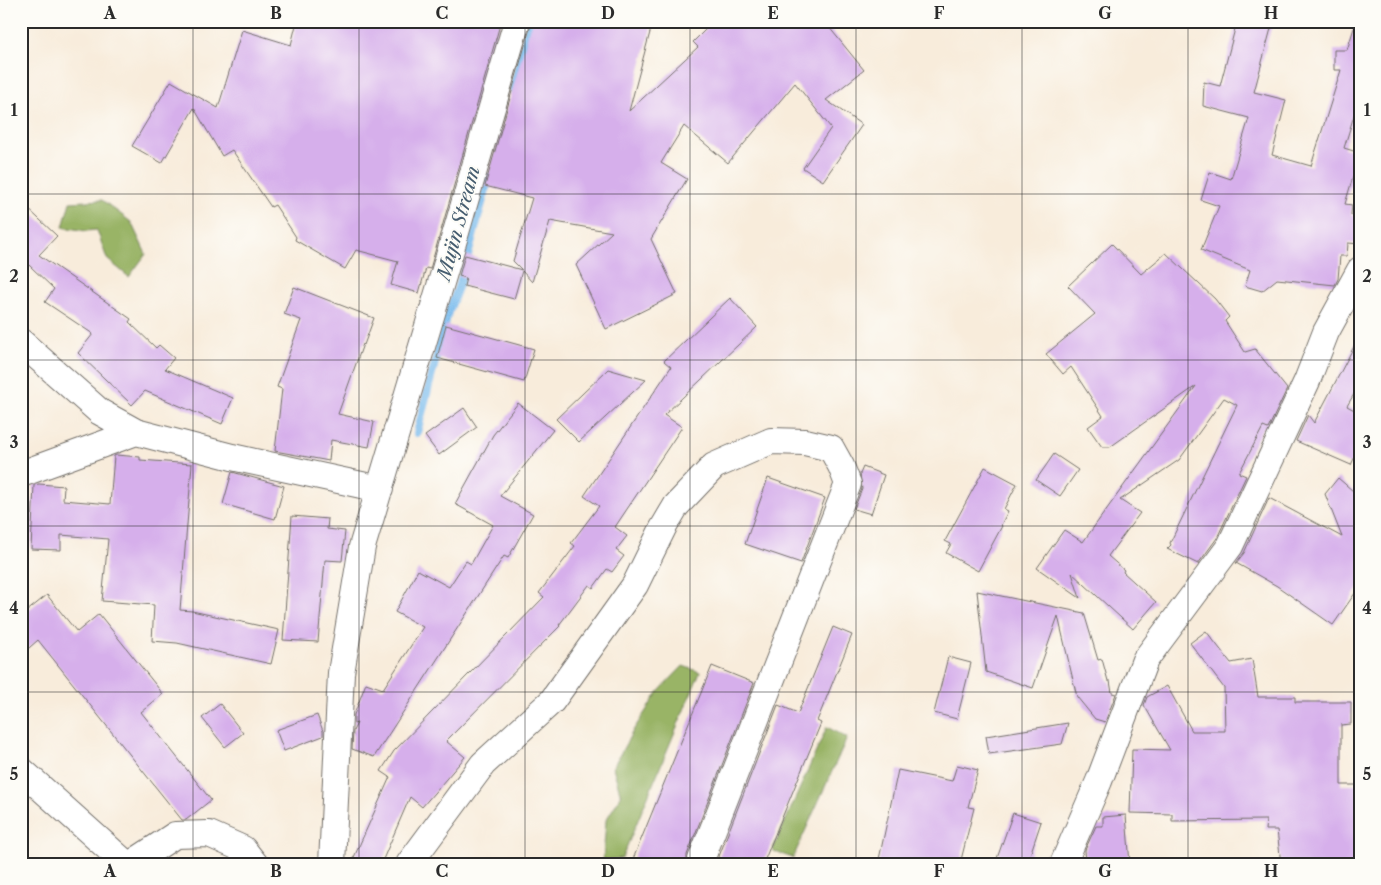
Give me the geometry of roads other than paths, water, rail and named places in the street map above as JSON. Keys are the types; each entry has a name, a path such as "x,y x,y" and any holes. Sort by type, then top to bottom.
{"street":[{"path":"332,864 341,673 362,547 455,237 517,21"},
{"path":"1063,864 1099,782 1145,660 1230,546 1307,381 1326,332 1360,270"},
{"path":"21,342 100,412 136,432 232,457 380,489"},
{"path":"21,474 136,432"},
{"path":"409,864 483,764 552,701 636,585 663,528 676,506 714,466 771,441 805,442 831,448 848,484 701,860"},
{"path":"21,770 126,864"},
{"path":"131,864 175,835 209,834 244,849 255,864"}],"waterway":[{"name":"Mujin Stream","path":"513,89 530,21"},
{"name":"Mujin Stream","path":"417,433 446,319 463,274 489,177"}]}
